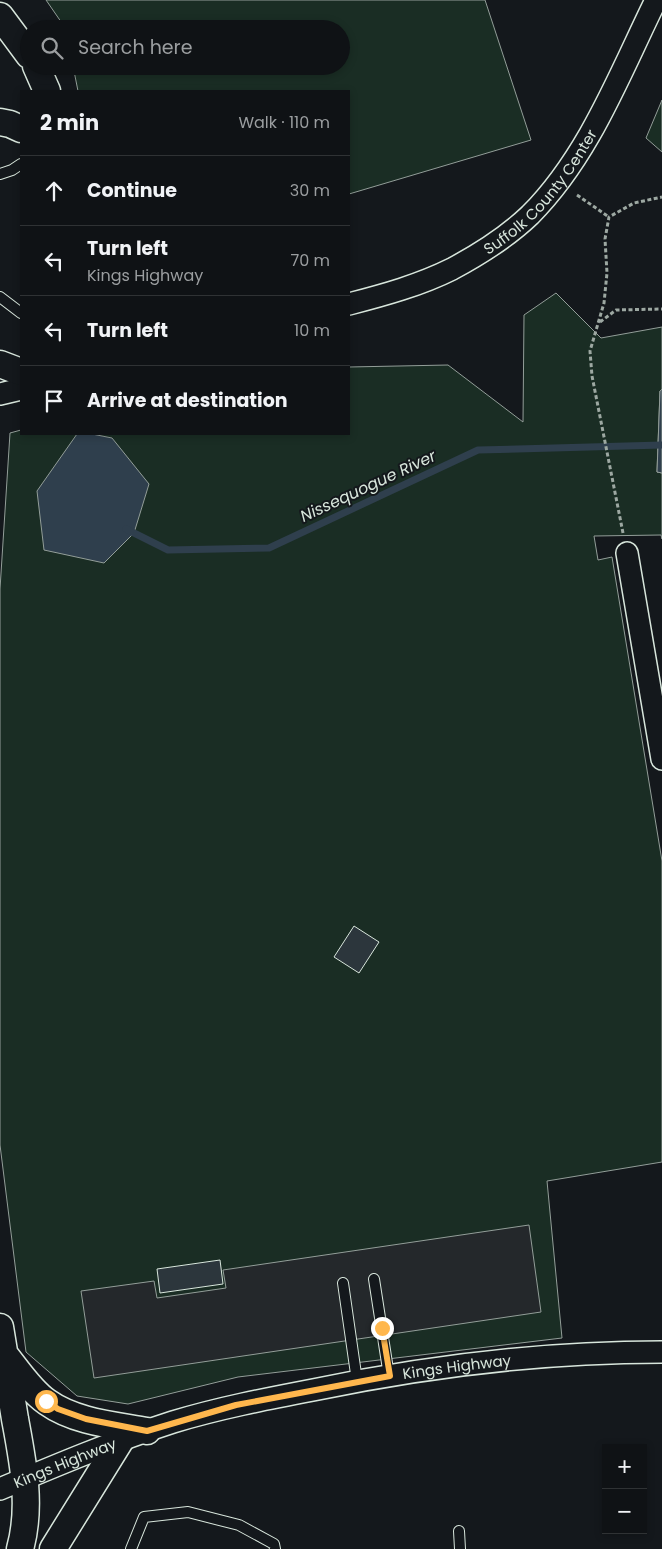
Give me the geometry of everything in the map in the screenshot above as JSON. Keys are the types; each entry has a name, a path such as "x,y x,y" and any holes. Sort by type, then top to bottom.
{"street":[{"name":"Suffolk County Center","path":"350,304 411,286 451,269 490,246 530,214 558,181 583,145 656,0"},
{"path":"0,16 20,43"},
{"path":"40,75 47,90"},
{"path":"0,122 20,129"},
{"path":"0,364 20,372"},
{"path":"0,394 20,389"},
{"path":"627,552 662,759"},
{"path":"2,1340 33,1389 58,1409 86,1419 147,1431"},
{"path":"2,1340 26,1500 25,1522 20,1549"},
{"name":"Kings Highway","path":"0,1489 147,1431 236,1405 357,1380 505,1359 601,1353 662,1352"},
{"path":"53,1549 120,1441"}],"lane":[{"path":"0,174 20,165"},
{"path":"0,297 20,312"},
{"path":"374,1279 390,1376"},
{"path":"343,1283 357,1380"},
{"path":"130,1549 144,1517 188,1512 239,1526 274,1544 275,1549"},
{"path":"459,1531 460,1549"}],"path":[{"path":"577,195 609,217"},
{"path":"609,217 634,204 662,197"},
{"path":"609,217 605,239 607,273 604,303 600,323 590,351 592,376 627,552"},
{"path":"600,323 616,310 662,309"}],"green space":[{"path":"46,0 485,0 531,140 350,194 350,90 78,90 75,75 350,75 350,20 60,20"},
{"path":"662,100 662,152 646,138"},
{"path":"556,293 601,338 662,327 662,389 660,391 657,472 662,473 662,539 661,535 594,536 598,560 612,557 662,861 662,1162 547,1181 562,1338 238,1377 128,1404 77,1396 26,1352 0,1145 0,589 10,433 20,430 20,435 350,435 350,367 448,365 523,422 524,315"}],"shaded area":[{"path":"529,1225 541,1312 94,1378 81,1291 154,1281 157,1298 226,1288 223,1270"}],"water":[{"path":"662,389 662,473 657,472 660,391"},
{"path":"76,435 97,435 112,438 149,484 134,533 104,563 44,550 37,491"}],"building":[{"path":"354,926 379,942 359,973 334,957"},
{"path":"220,1260 223,1284 160,1293 157,1269"}],"waterway":[{"name":"Nissequogue River","path":"126,529 168,550 269,548 478,450 662,445"}],"route":[{"path":"46,1401 58,1409 86,1419 147,1431 236,1405 357,1380 390,1376 382,1328"}]}
